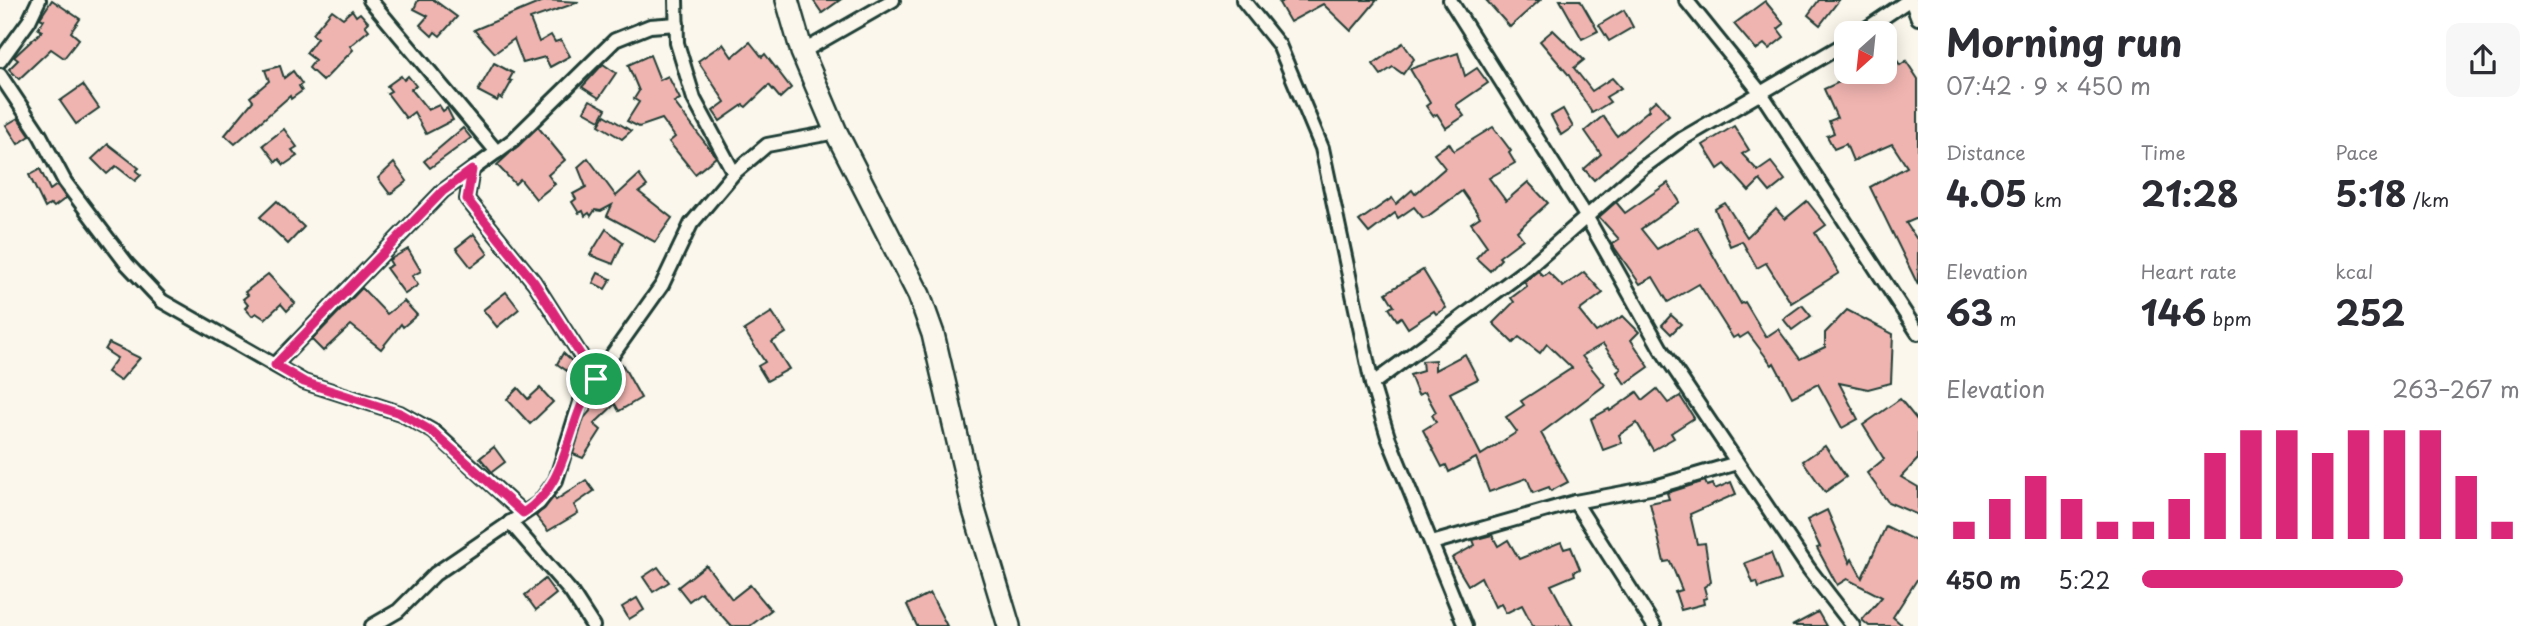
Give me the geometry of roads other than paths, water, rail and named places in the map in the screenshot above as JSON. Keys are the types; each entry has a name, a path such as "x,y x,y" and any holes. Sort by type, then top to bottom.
{"highway":[{"path":"787,0 802,52 836,132 919,295 933,334 974,510 1009,626"}],"street":[{"path":"0,61 29,21 40,0"},
{"path":"370,0 497,152"},
{"path":"676,0 677,43 694,99 734,173"},
{"path":"802,52 893,0"},
{"path":"1243,0 1279,45 1322,148 1373,384 1388,437 1465,626"},
{"path":"1450,0 1586,216 1661,349 1809,569 1853,626"},
{"path":"1686,0 1761,93 1918,333"},
{"path":"1878,21 1910,0 1918,18"},
{"path":"275,365 443,191 513,140 615,40 650,26 677,24"},
{"path":"1373,384 1527,269 1586,216 1682,139 1834,50"},
{"path":"0,75 11,87 65,181 127,264 162,301 304,382 400,413 433,432 523,513"},
{"path":"372,626 398,611 435,574 539,503 556,480 581,399 662,285 691,225 734,173 767,145 836,132"},
{"path":"472,170 467,199 534,282 596,379"},
{"path":"1432,543 1575,502 1655,488 1737,463"},
{"path":"1575,502 1654,626"},
{"path":"510,522 571,592 593,626"}]}
